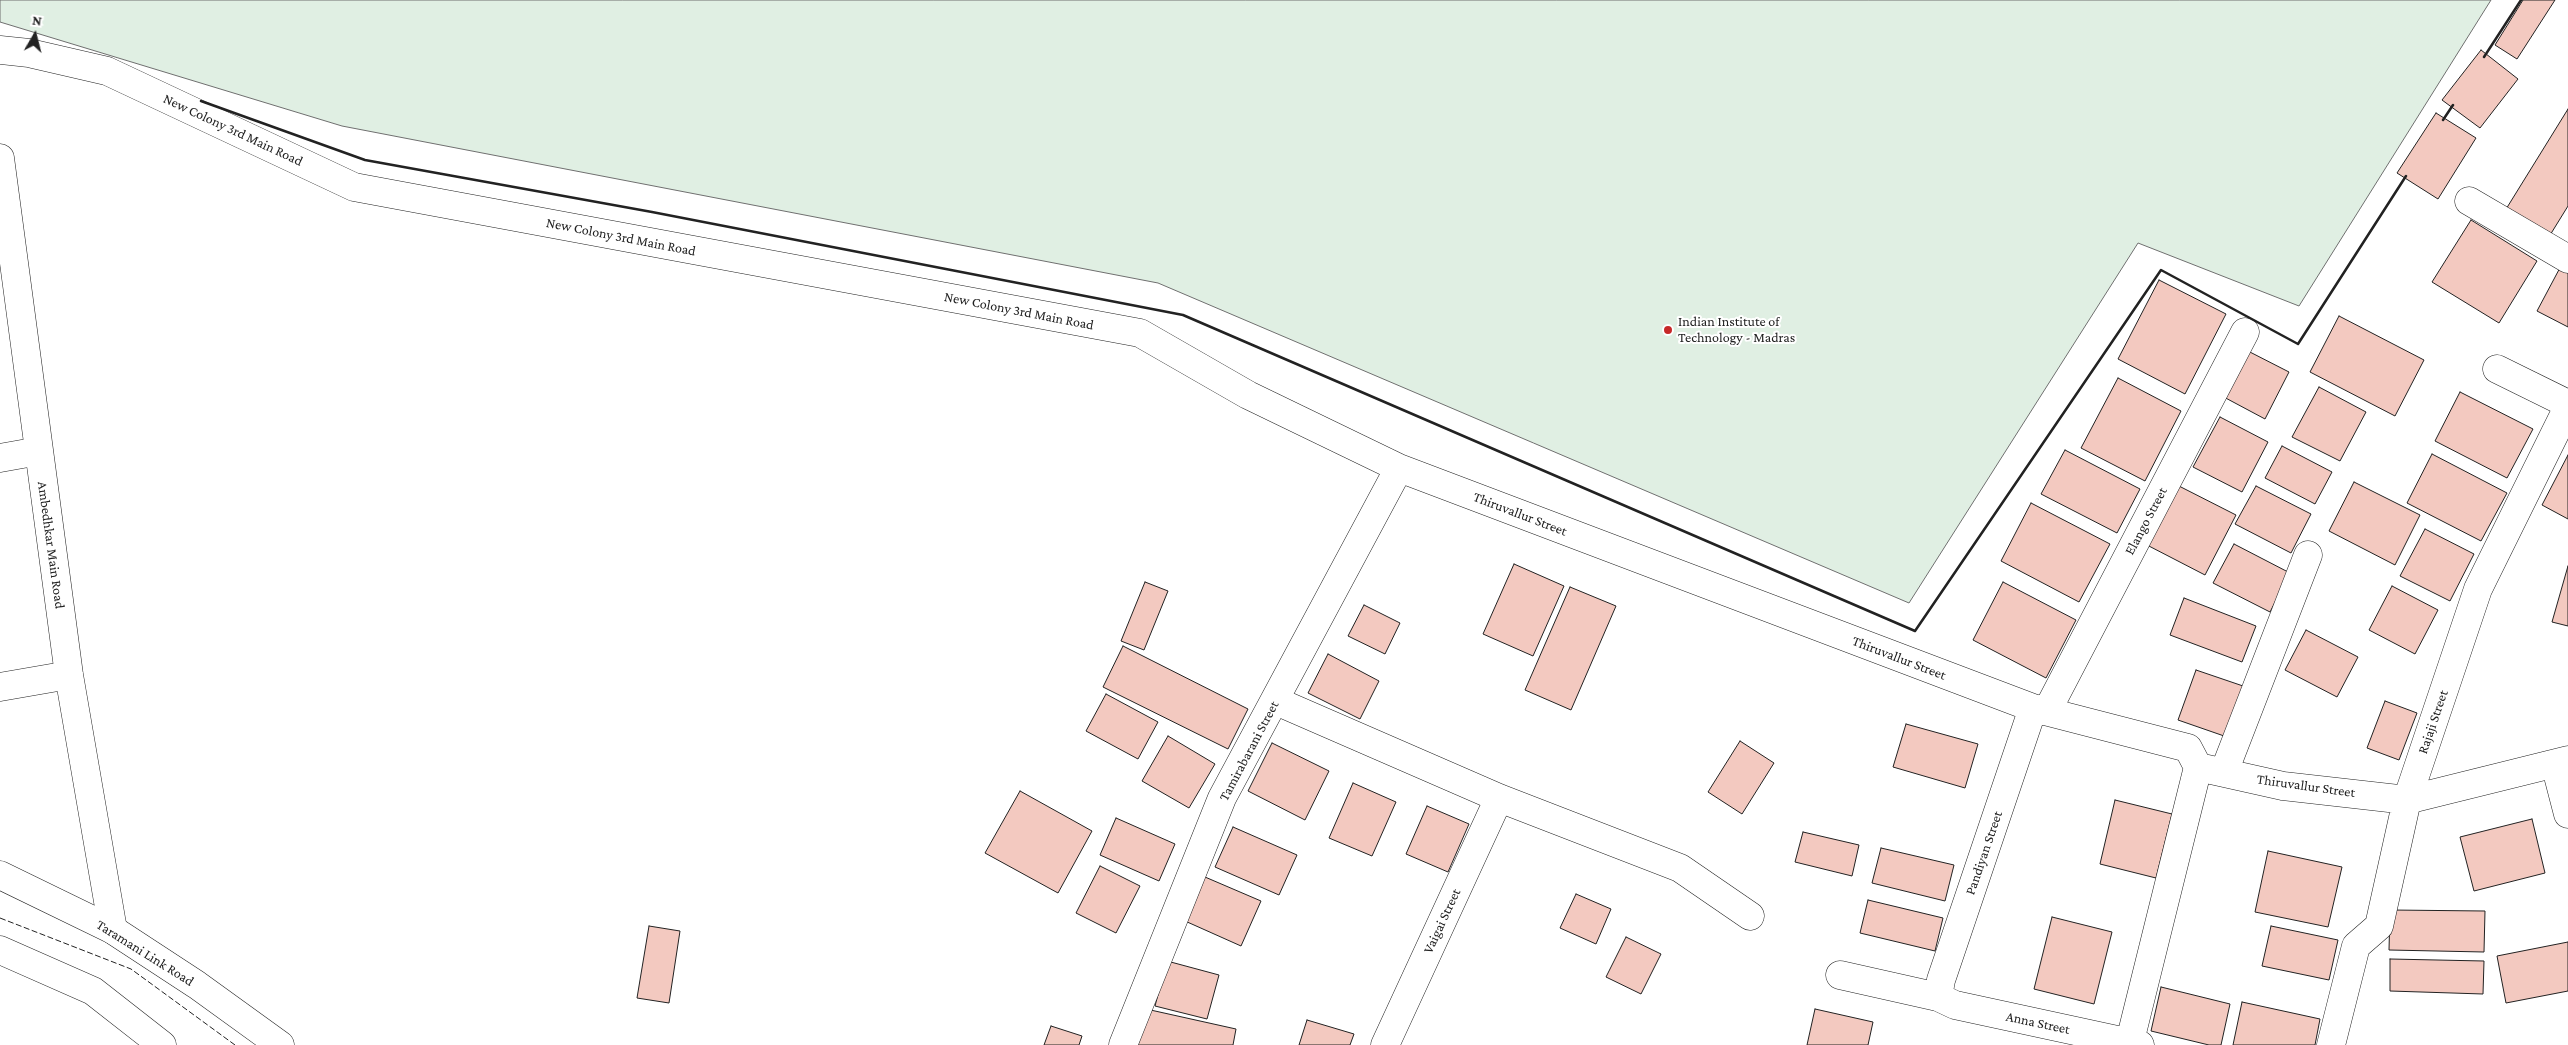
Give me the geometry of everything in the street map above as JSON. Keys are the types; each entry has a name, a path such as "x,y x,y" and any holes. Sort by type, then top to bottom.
{"street":[{"name":"New Colony 3rd Main Road","path":"0,50 28,54 106,71 354,187 1140,333 1248,395"},
{"name":"Ambedhkar Main Road","path":"0,158 3,205 69,675 113,930"},
{"path":"2469,201 2568,259"},
{"name":"Elango Street","path":"2040,709 2245,332"},
{"path":"2497,369 2568,406"},
{"name":"Thiruvallur Street","path":"1248,395 1399,468 2040,709 2188,748 2211,769 2283,786 2407,800 2561,762"},
{"name":"Rajaji Street","path":"2331,1045 2356,946 2379,926 2407,800 2478,589 2568,406"},
{"path":"0,458 39,452"},
{"name":"Tamirabarani Street","path":"1123,1045 1222,798 1276,701 1399,468"},
{"path":"2132,1044 2211,769 2308,555"},
{"path":"0,687 69,675"},
{"path":"1276,701 1499,798 1680,868 1750,916"},
{"name":"Pandiyan Street","path":"1938,997 1941,980 2040,709"},
{"path":"2561,762 2568,814"},
{"name":"Vaigai Street","path":"1386,1045 1499,798"},
{"name":"Taramani Link Road","path":"0,875 113,930 198,985 280,1045"},
{"path":"0,950 93,991 162,1045"},
{"name":"Anna Street","path":"1840,975 1938,997 1956,1005 2132,1044"}],"green space":[{"name":"Indian Institute of Technology - Madras","path":"0,0 2491,0 2299,306 2138,243 1909,603 1158,283 342,126 0,22"}],"building":[{"path":"2523,0 2555,0 2517,59 2495,45"},
{"path":"2481,50 2518,79 2480,128 2442,100"},
{"path":"2568,109 2568,206 2547,240 2503,214"},
{"path":"2436,113 2476,138 2438,199 2397,173"},
{"path":"2471,220 2537,261 2499,323 2432,282"},
{"path":"2562,264 2568,267 2568,327 2537,311"},
{"path":"2159,280 2226,314 2185,394 2118,359"},
{"path":"2339,316 2424,360 2395,416 2310,372"},
{"path":"2244,349 2289,372 2265,419 2220,395"},
{"path":"2118,378 2181,411 2145,481 2081,448"},
{"path":"2319,387 2366,412 2340,461 2292,437"},
{"path":"2460,392 2533,429 2507,478 2435,441"},
{"path":"2220,417 2268,442 2242,492 2193,467"},
{"path":"2282,446 2332,472 2315,504 2265,478"},
{"path":"2065,450 2140,489 2117,533 2041,494"},
{"path":"2432,454 2507,493 2481,541 2407,503"},
{"path":"2568,455 2568,519 2542,505"},
{"path":"2354,482 2420,515 2395,565 2329,531"},
{"path":"2175,484 2236,515 2205,575 2145,544"},
{"path":"2256,486 2311,514 2291,553 2235,524"},
{"path":"2031,503 2110,544 2079,602 2001,561"},
{"path":"2425,529 2474,554 2450,601 2400,576"},
{"path":"2234,544 2290,573 2270,612 2213,583"},
{"path":"1514,564 1564,586 1533,656 1483,634"},
{"path":"2568,566 2568,626 2552,622"},
{"path":"1145,582 1168,591 1144,650 1121,641"},
{"path":"2003,582 2076,620 2046,678 1973,640"},
{"path":"2392,586 2438,610 2415,654 2369,630"},
{"path":"1570,587 1616,606 1571,710 1525,690"},
{"path":"2184,598 2256,626 2242,662 2170,635"},
{"path":"1364,605 1400,623 1385,654 1348,636"},
{"path":"2306,630 2358,657 2337,697 2285,670"},
{"path":"1123,646 1248,709 1228,749 1103,687"},
{"path":"1328,654 1379,681 1360,719 1308,693"},
{"path":"2196,670 2246,687 2227,737 2178,720"},
{"path":"1106,694 1158,722 1138,759 1086,731"},
{"path":"2385,701 2417,713 2399,760 2367,748"},
{"path":"1906,724 1978,744 1965,788 1893,767"},
{"path":"1168,736 1215,764 1189,808 1142,781"},
{"path":"1740,741 1774,763 1742,814 1708,792"},
{"path":"1272,743 1329,771 1305,820 1248,791"},
{"path":"1353,783 1396,802 1372,856 1329,838"},
{"path":"1020,791 1092,831 1058,893 985,853"},
{"path":"2115,800 2172,814 2156,878 2100,864"},
{"path":"1427,806 1469,824 1448,872 1406,854"},
{"path":"1116,818 1175,844 1159,881 1100,855"},
{"path":"2532,819 2545,873 2474,891 2460,837"},
{"path":"1233,827 1297,855 1279,895 1215,867"},
{"path":"1803,832 1859,845 1852,876 1795,862"},
{"path":"1881,848 1954,865 1945,901 1872,883"},
{"path":"2268,851 2342,867 2328,927 2255,912"},
{"path":"1100,866 1140,886 1116,933 1076,913"},
{"path":"1205,877 1261,901 1241,946 1185,921"},
{"path":"1576,894 1611,909 1596,944 1560,928"},
{"path":"1868,900 1943,918 1935,951 1860,933"},
{"path":"2390,910 2485,911 2484,952 2389,950"},
{"path":"2052,917 2112,932 2094,1004 2034,989"},
{"path":"649,926 680,931 669,1003 637,998"},
{"path":"2271,926 2338,940 2329,980 2262,966"},
{"path":"1626,937 1661,954 1641,994 1606,977"},
{"path":"2568,942 2568,991 2506,1003 2497,956"},
{"path":"2390,959 2484,961 2483,994 2390,991"},
{"path":"1167,961 1219,975 1207,1019 1155,1006"},
{"path":"2161,987 2230,1004 2221,1045 2209,1045 2151,1031"},
{"path":"2242,1002 2320,1019 2315,1045 2233,1045"},
{"path":"1146,1009 1236,1029 1233,1045 1138,1045"},
{"path":"1815,1009 1873,1022 1868,1045 1807,1045"},
{"path":"1307,1020 1354,1034 1350,1045 1299,1045"},
{"path":"1051,1026 1082,1036 1079,1045 1044,1045"}],"fence":[{"path":"0,918 131,969 235,1045"}],"wall":[{"path":"2484,57 2521,0"},
{"path":"201,101 365,160 652,212 1183,315 1915,631 2161,270 2298,344 2406,176"},
{"path":"2443,120 2453,105"}],"place":[{"name":"Indian Institute of Technology - Madras","path":"1668,330"}]}
